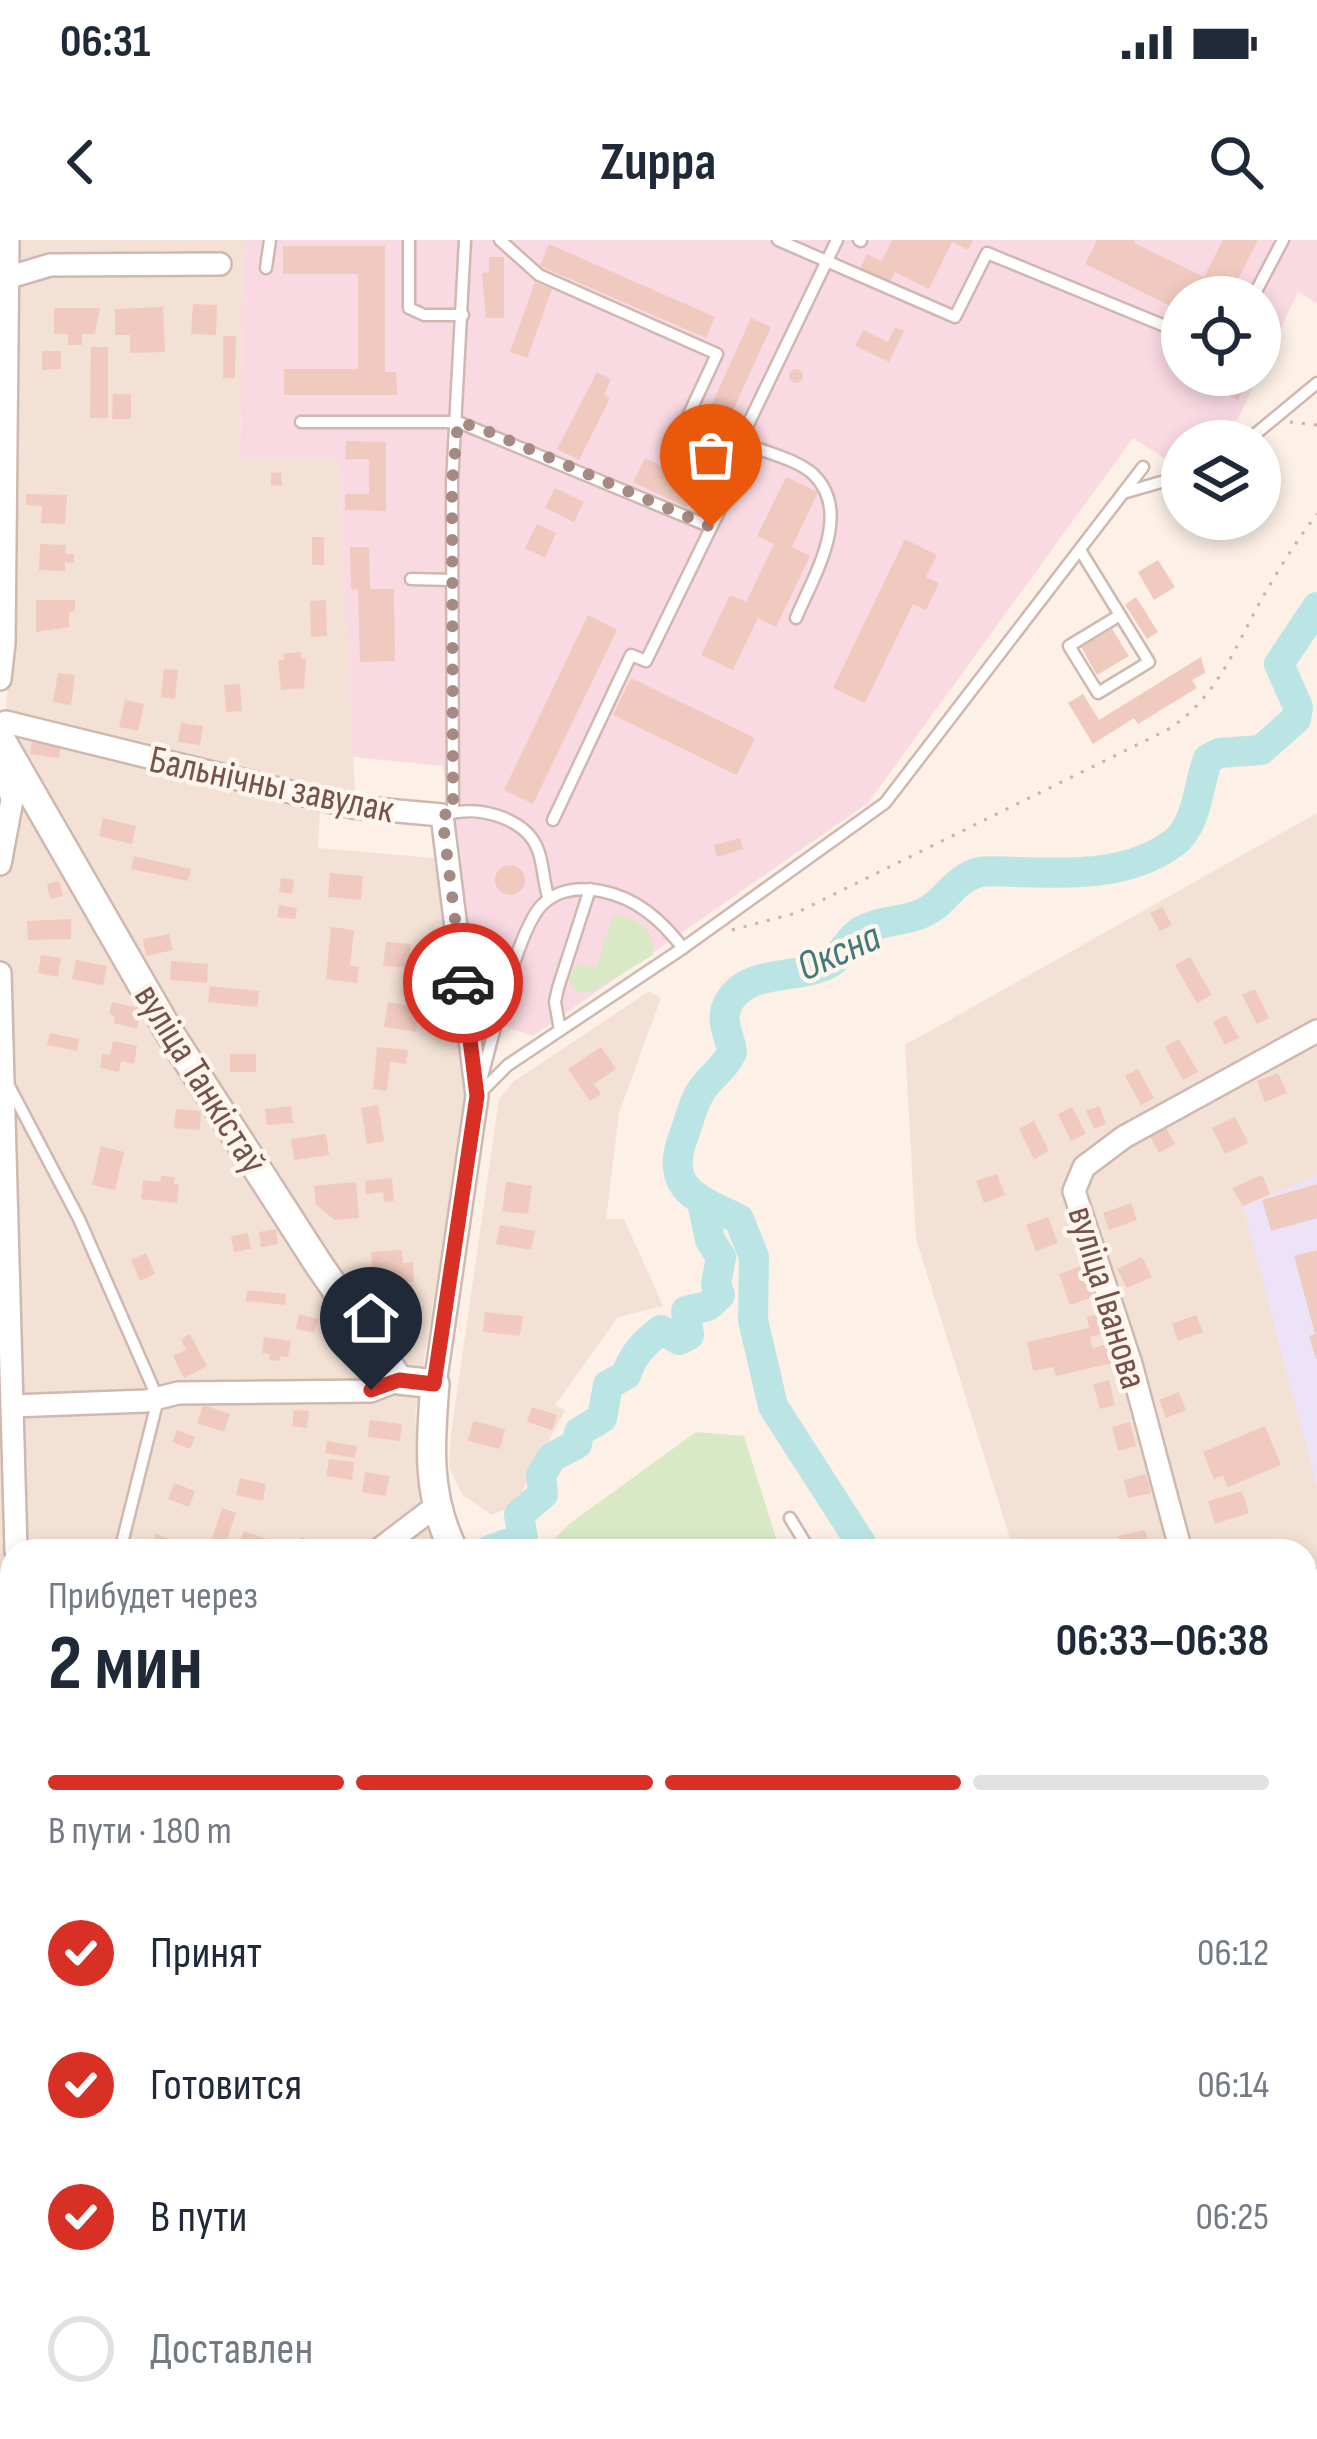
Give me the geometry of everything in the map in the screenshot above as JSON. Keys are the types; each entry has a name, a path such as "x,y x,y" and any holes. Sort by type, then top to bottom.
{"street":[{"path":"0,679 8,240"},
{"path":"10,277 50,265 220,265"},
{"name":"Бальнічны завулак","path":"0,724 352,807 447,814 477,1096"},
{"name":"вуліца Танкістаў","path":"0,738 171,1035 399,1380"},
{"path":"0,751 12,800 0,864"},
{"path":"0,973 8,1401 15,1539"},
{"name":"вуліца Іванова","path":"1178,1539 1131,1364 1073,1191 1084,1167 1124,1137 1317,1031"},
{"path":"449,1539 436,1506 429,1456 434,1384 477,1096"},
{"path":"8,1401 371,1390 399,1380 434,1384"},
{"path":"393,1539 436,1506"}],"lane":[{"path":"266,268 270,240"},
{"path":"409,240 409,308 424,315 463,315"},
{"path":"465,240 452,483 447,814 486,812 523,829 540,853 549,899"},
{"path":"500,240 539,275 718,354 683,427 811,472 828,500 826,545 796,618"},
{"path":"778,240 955,317 987,253 1161,323"},
{"path":"749,451 740,441 837,240"},
{"path":"1264,276 1283,240"},
{"path":"1276,420 1317,383"},
{"path":"301,422 458,422 711,527"},
{"path":"553,820 632,655 646,661 749,451"},
{"path":"477,1096 508,1065 683,948 885,803 1143,466"},
{"path":"1124,493 1161,482"},
{"path":"1080,550 1149,662 1098,693 1070,646 1120,615"},
{"path":"411,579 452,580"},
{"path":"477,1096 496,1018 530,925 549,899 579,888 637,904 658,918 683,948"},
{"path":"560,1030 555,1002 590,889"},
{"path":"5,1079 79,1219 158,1399 122,1539"},
{"path":"790,1518 803,1539"}],"path":[{"path":"1281,421 1317,425"},
{"path":"701,935 796,913 1192,714 1211,692 1264,595 1317,514"}],"shaded area":[{"path":"0,240 243,240 240,460 338,459 355,793 321,792 318,848 445,859 468,1082 415,1417 421,1482 439,1539 0,1539 0,717 6,713 11,614"},
{"path":"243,240 1317,240 1317,303 1298,292 1281,328 1281,276 1161,276 1161,396 1249,396 1238,419 1161,420 1161,456 1133,438 868,803 533,1036 477,1017 443,766 353,757 338,459 240,460"},
{"path":"1317,813 1317,1539 1010,1539 916,1239 905,1045"},
{"path":"649,991 661,998 619,1113 606,1219 624,1219 663,1306 618,1317 555,1405 565,1410 515,1505 492,1515 463,1495 449,1468 499,1099 513,1082"},
{"path":"1317,1176 1317,1487 1243,1206"}],"green space":[{"path":"614,914 643,926 651,938 653,955 593,991 577,992 570,983 572,971 580,964 596,967"},
{"path":"696,1432 744,1436 776,1539 554,1539"}],"building":[{"path":"892,240 973,240 968,250 952,242 929,289 895,272 887,288 858,273 867,254 882,261"},
{"path":"1097,240 1135,240 1202,276 1161,276 1161,302 1085,264"},
{"path":"1223,240 1258,240 1240,276 1205,276"},
{"path":"549,244 715,317 706,338 540,266"},
{"path":"283,246 385,246 385,372 396,372 397,395 284,395 284,369 358,369 358,274 283,274"},
{"path":"489,257 504,257 504,318 486,318 482,273 489,272"},
{"path":"535,282 552,289 527,358 510,352"},
{"path":"193,304 217,305 216,335 191,334"},
{"path":"163,307 165,352 130,353 130,335 115,335 115,309"},
{"path":"54,308 100,308 95,334 82,334 82,345 68,345 68,334 54,334"},
{"path":"751,318 771,327 725,428 705,419"},
{"path":"895,327 904,331 889,362 855,346 863,330 888,342"},
{"path":"223,336 236,336 235,378 223,378"},
{"path":"91,347 108,347 108,418 90,418"},
{"path":"42,351 61,351 61,369 42,370"},
{"path":"796,369 803,376 796,383 789,376"},
{"path":"597,372 611,379 604,394 610,398 579,460 557,449"},
{"path":"113,394 131,394 131,419 112,419"},
{"path":"346,441 386,442 386,511 345,510 345,494 369,494 369,459 345,459"},
{"path":"645,458 698,483 686,507 633,482"},
{"path":"281,472 282,485 271,486 271,473"},
{"path":"786,477 818,492 792,547 810,556 776,627 758,618 733,670 701,655 730,595 746,602 774,544 757,536"},
{"path":"555,488 584,502 574,522 545,508"},
{"path":"26,494 67,495 65,524 41,523 42,506 26,505"},
{"path":"537,524 556,533 545,558 525,548"},
{"path":"312,537 324,537 324,565 312,565"},
{"path":"905,539 937,555 926,577 939,583 926,610 913,604 865,703 833,688"},
{"path":"40,544 66,545 65,554 74,554 74,563 65,562 65,571 39,570"},
{"path":"350,547 369,547 370,589 394,589 395,661 360,662 358,589 351,590"},
{"path":"1158,560 1175,587 1154,600 1138,572"},
{"path":"1136,597 1158,632 1147,639 1125,605"},
{"path":"36,600 75,600 69,627 36,632"},
{"path":"326,600 327,636 311,637 310,601"},
{"path":"588,615 617,630 533,804 504,790"},
{"path":"1112,629 1129,656 1097,675 1081,647"},
{"path":"301,652 301,659 306,659 304,688 281,690 278,660 284,660 283,654"},
{"path":"1201,657 1205,673 1192,680 1197,688 1138,724 1134,718 1093,744 1068,703 1083,694 1099,720"},
{"path":"164,669 178,670 175,699 161,697"},
{"path":"58,673 75,675 71,705 53,702"},
{"path":"631,678 755,738 737,775 613,715"},
{"path":"240,684 242,711 226,712 224,685"},
{"path":"125,700 144,704 138,731 119,727"},
{"path":"181,723 203,726 200,745 178,742"},
{"path":"32,740 61,745 59,758 30,754"},
{"path":"103,818 136,826 132,844 99,836"},
{"path":"740,838 743,849 717,857 714,845"},
{"path":"134,856 191,869 188,881 131,869"},
{"path":"510,865 525,880 510,895 495,880"},
{"path":"330,873 363,876 361,900 328,897"},
{"path":"281,878 294,880 292,894 279,892"},
{"path":"59,881 63,896 50,899 47,884"},
{"path":"279,905 297,908 295,919 277,917"},
{"path":"1162,907 1172,925 1160,931 1150,913"},
{"path":"71,919 71,939 28,940 27,921"},
{"path":"331,927 354,930 350,966 359,967 357,983 326,979"},
{"path":"169,934 173,950 146,956 143,939"},
{"path":"386,942 411,944 409,968 383,966"},
{"path":"41,955 61,958 58,977 38,973"},
{"path":"1190,957 1212,995 1197,1003 1175,965"},
{"path":"76,960 107,966 103,985 72,979"},
{"path":"171,961 208,964 207,983 170,980"},
{"path":"210,986 259,991 257,1007 208,1002"},
{"path":"1255,989 1269,1018 1257,1024 1242,995"},
{"path":"112,1002 142,1009 137,1029 114,1023 115,1016 109,1014"},
{"path":"388,1002 419,1007 416,1032 384,1027"},
{"path":"1226,1015 1239,1038 1225,1045 1213,1022"},
{"path":"50,1033 79,1039 77,1051 47,1045"},
{"path":"1179,1039 1198,1072 1183,1080 1165,1047"},
{"path":"113,1041 137,1046 134,1064 121,1061 119,1072 100,1068 102,1054 110,1055"},
{"path":"377,1047 408,1050 406,1064 390,1062 387,1091 373,1089"},
{"path":"601,1047 616,1069 594,1084 601,1094 590,1101 568,1069"},
{"path":"230,1054 256,1054 256,1072 230,1072"},
{"path":"1138,1069 1154,1098 1141,1105 1125,1076"},
{"path":"1278,1073 1287,1093 1265,1102 1257,1081"},
{"path":"378,1105 384,1141 367,1144 361,1108"},
{"path":"291,1106 293,1123 267,1125 265,1109"},
{"path":"1099,1106 1106,1124 1094,1129 1086,1111"},
{"path":"1072,1107 1086,1134 1071,1141 1058,1114"},
{"path":"176,1109 201,1111 200,1130 174,1128"},
{"path":"1235,1117 1248,1143 1225,1154 1212,1128"},
{"path":"1034,1121 1049,1151 1034,1159 1019,1129"},
{"path":"1166,1128 1175,1144 1159,1153 1150,1136"},
{"path":"326,1134 329,1155 294,1160 291,1139"},
{"path":"101,1146 124,1152 115,1190 92,1185"},
{"path":"997,1174 1005,1195 984,1203 976,1181"},
{"path":"1262,1175 1270,1194 1243,1206 1232,1188"},
{"path":"161,1176 175,1177 177,1203 141,1199 143,1180 160,1182"},
{"path":"392,1178 394,1201 384,1202 383,1192 366,1194 365,1181"},
{"path":"356,1182 359,1218 335,1220 316,1205 314,1186"},
{"path":"506,1182 532,1186 528,1214 502,1211"},
{"path":"1317,1184 1317,1218 1271,1231 1262,1200"},
{"path":"1131,1203 1137,1220 1109,1230 1103,1213"},
{"path":"1048,1217 1058,1243 1036,1251 1026,1225"},
{"path":"500,1225 535,1231 531,1250 496,1244"},
{"path":"276,1229 278,1244 261,1247 259,1232"},
{"path":"248,1233 251,1249 234,1252 231,1236"},
{"path":"402,1250 403,1263 413,1262 414,1282 404,1282 405,1289 374,1291 371,1252"},
{"path":"1317,1250 1316,1359 1309,1336 1315,1334 1294,1256"},
{"path":"146,1253 155,1274 140,1281 131,1260"},
{"path":"1142,1257 1152,1277 1127,1288 1117,1269"},
{"path":"1084,1265 1095,1296 1070,1305 1059,1274"},
{"path":"247,1290 286,1294 285,1305 246,1301"},
{"path":"485,1312 523,1316 520,1336 483,1332"},
{"path":"1103,1313 1107,1332 1090,1337 1093,1348 1107,1344 1112,1363 1056,1376 1053,1367 1033,1371 1027,1342 1089,1328 1087,1317"},
{"path":"299,1314 318,1319 314,1333 296,1329"},
{"path":"1196,1315 1203,1332 1178,1341 1172,1324"},
{"path":"190,1334 207,1366 184,1378 173,1356 186,1350 181,1339"},
{"path":"264,1337 291,1341 288,1357 269,1360 270,1354 262,1353"},
{"path":"1109,1380 1115,1405 1100,1409 1093,1384"},
{"path":"1179,1392 1186,1410 1166,1418 1159,1400"},
{"path":"203,1405 230,1414 224,1432 197,1423"},
{"path":"532,1407 557,1415 552,1430 527,1422"},
{"path":"294,1410 309,1411 307,1428 292,1426"},
{"path":"370,1420 402,1424 400,1441 368,1437"},
{"path":"473,1421 505,1429 500,1449 468,1441"},
{"path":"1130,1422 1136,1446 1118,1451 1112,1427"},
{"path":"1265,1426 1281,1465 1228,1487 1223,1475 1214,1479 1203,1452"},
{"path":"177,1430 195,1437 190,1449 172,1442"},
{"path":"327,1441 357,1446 355,1458 325,1453"},
{"path":"329,1459 354,1462 352,1480 326,1476"},
{"path":"365,1472 389,1476 386,1496 362,1492"},
{"path":"1146,1474 1151,1493 1128,1498 1124,1480"},
{"path":"240,1478 266,1484 263,1501 236,1495"},
{"path":"174,1483 195,1491 189,1507 168,1499"},
{"path":"1242,1491 1249,1513 1215,1524 1208,1501"},
{"path":"222,1508 236,1513 227,1539 212,1539"},
{"path":"1145,1530 1148,1539 1119,1539"},
{"path":"244,1531 267,1539 241,1539"}],"waterway":[{"name":"Оксна","path":"858,1539 773,1406 753,1320 754,1257 739,1219 697,1197 680,1179 679,1151 695,1104 732,1052 725,1020 730,1000 750,983 830,963 861,931 921,914 980,872 1058,873 1119,867 1175,842 1193,814 1208,759 1219,753 1261,750 1296,719 1298,707 1279,664 1317,607"},
{"path":"520,1539 519,1515 543,1494 541,1475 552,1457 577,1444 579,1432 602,1418 608,1385 626,1375 644,1344 661,1330 679,1340 689,1335 686,1311 708,1306 720,1295 716,1284 721,1257 710,1240 702,1202"}],"way so far":[{"path":"463,983 442,815 453,813 452,483 458,422 711,527"}],"route":[{"path":"371,1390 399,1380 434,1384 477,1096 463,983"}]}
